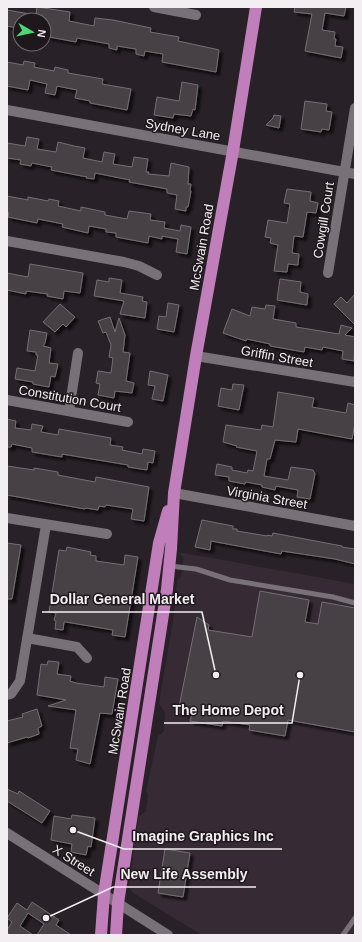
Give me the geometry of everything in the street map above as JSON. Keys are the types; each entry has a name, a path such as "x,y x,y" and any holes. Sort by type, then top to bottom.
{"main road":[{"name":"McSwain Road","path":"116,935 118,903 170,566 174,493 196,356 233,151 256,7"},
{"name":"McSwain Road","path":"100,935 104,894 159,543 174,493"}],"street":[{"path":"154,7 196,15"},
{"name":"Cowgill Court","path":"328,273 355,108"},
{"name":"Sydney Lane","path":"7,110 355,174"},
{"path":"7,241 124,262 139,266 157,275"},
{"path":"69,411 78,353"},
{"name":"Griffin Street","path":"196,356 355,382"},
{"name":"Constitution Court","path":"7,400 128,422"},
{"name":"Virginia Street","path":"174,493 355,526"},
{"path":"7,518 108,534"},
{"path":"7,695 12,694 20,681 46,525"},
{"path":"27,638 77,647 87,658"},
{"name":"X Street","path":"7,833 168,935"}],"lane":[{"path":"170,566 196,569 230,580 333,597 355,603"},
{"path":"343,935 355,918"}],"shaded area":[{"path":"178,552 355,584 355,935 202,935 133,893 129,887 138,817 146,811 148,794 146,791 158,736 164,731 165,713 159,703 174,615 177,581 181,577 183,558"}],"building":[{"path":"37,7 70,12 69,21 94,26 95,18 113,20 151,28 150,32 179,37 178,41 219,50 216,72 162,62 163,54 145,51 144,56 136,54 136,49 117,46 117,50 109,48 109,44 77,38 76,42 52,38 52,12 36,12"},
{"path":"295,7 346,7 344,16 325,13 322,30 335,32 335,46 343,47 341,58 305,51 312,14 294,12"},
{"path":"7,10 19,12 12,12 12,27 7,26"},
{"path":"24,61 35,63 34,67 54,71 55,67 68,70 68,73 103,79 102,84 131,89 127,110 90,103 90,101 75,98 77,90 57,86 55,95 45,93 47,84 30,80 28,90 7,86 7,62 23,65"},
{"path":"182,82 198,85 195,110 193,109 191,116 174,114 173,118 154,115 157,97 179,101"},
{"path":"305,101 327,104 326,111 332,112 329,130 322,129 321,132 301,129"},
{"path":"274,115 281,116 279,128 266,125"},
{"path":"27,137 39,139 37,149 56,152 58,142 85,148 83,158 102,162 104,152 115,154 113,164 132,167 134,157 148,159 146,172 149,172 148,174 169,176 171,163 189,167 188,184 191,184 191,191 188,207 186,207 186,211 175,209 177,195 167,193 167,189 129,182 130,180 95,173 94,179 86,178 87,177 51,170 52,167 32,163 31,166 20,164 21,160 7,158 7,143 25,146"},
{"path":"287,189 311,192 310,201 318,203 316,213 307,212 303,237 294,236 292,253 299,254 298,265 288,264 287,272 274,271 278,245 270,243 271,238 265,237 268,220 287,223 290,204 284,203"},
{"path":"7,196 28,200 28,197 48,201 49,199 59,201 58,206 81,211 81,207 105,212 105,215 127,219 129,211 151,214 150,220 165,222 164,228 180,231 181,225 191,227 187,254 176,252 178,239 162,236 162,239 149,236 148,243 116,237 116,233 106,232 106,229 89,226 88,233 62,227 63,224 38,219 37,223 8,217"},
{"path":"30,264 83,273 80,293 64,291 63,299 47,296 48,294 26,291 26,294 7,290 7,273 28,277"},
{"path":"109,278 122,280 120,293 143,297 142,301 147,302 145,318 120,314 124,301 94,296 97,280 109,282"},
{"path":"280,279 301,282 300,292 308,294 307,305 277,300"},
{"path":"355,294 355,325 334,304 341,297 347,303"},
{"path":"168,303 179,305 174,332 157,329 159,316 166,317"},
{"path":"60,304 75,317 66,327 63,324 55,332 43,322"},
{"path":"266,305 275,306 273,319 296,323 296,327 339,334 341,325 352,328 345,335 355,337 354,361 342,359 343,351 323,347 322,350 305,347 304,352 270,346 270,344 247,339 246,341 223,333 232,309 250,316 252,307 265,309"},
{"path":"110,317 115,332 119,318 125,335 123,352 130,353 126,381 134,383 132,393 115,391 114,398 98,395 100,384 96,383 98,371 111,373 113,358 109,357 111,345 106,332 103,333 98,321"},
{"path":"30,330 47,333 43,346 51,348 49,363 58,364 55,377 51,376 49,387 33,384 33,382 15,379 17,368 35,371 38,355 36,355 36,352 27,351"},
{"path":"150,371 168,375 163,401 152,399 155,386 148,385"},
{"path":"233,384 244,385 239,410 218,406 221,388 232,390"},
{"path":"278,392 314,398 312,407 346,413 348,403 355,405 355,423 352,439 298,429 296,442 275,440 270,459 267,459 264,476 288,480 291,467 313,470 315,474 310,499 297,497 298,490 276,486 275,490 262,487 262,485 229,481 229,477 215,475 217,464 232,467 232,470 247,473 248,470 253,471 257,451 236,447 237,446 223,442 226,425 261,430 262,425 273,427"},
{"path":"7,419 16,421 15,428 31,430 32,424 43,426 41,432 58,435 59,429 111,438 110,445 123,447 122,450 142,454 143,449 155,451 153,463 148,462 147,470 128,467 128,465 62,454 62,457 32,452 32,448 12,444 11,447 7,447"},
{"path":"7,466 58,472 58,475 95,482 96,477 149,487 144,521 131,519 133,509 106,505 105,507 99,506 98,510 85,509 7,495"},
{"path":"202,520 233,526 233,529 237,529 237,531 267,536 272,536 273,533 355,549 355,564 335,559 282,551 281,554 211,541 210,550 195,547"},
{"path":"7,543 21,545 12,599 7,599"},
{"path":"67,547 91,552 90,555 96,556 96,561 124,565 125,555 138,557 125,637 112,635 113,630 66,622 64,622 63,630 55,629 56,621 54,620 56,613 49,612 59,550 66,551"},
{"path":"260,591 309,600 305,622 318,624 322,602 355,608 355,732 288,720 285,736 249,730 250,725 223,721 222,726 190,721 192,714 178,712 197,617 209,625 208,630 252,637"},
{"path":"48,661 59,662 57,674 71,676 70,681 76,683 104,687 105,677 118,679 112,714 100,713 90,764 76,760 78,749 70,748 76,710 48,706 66,700 37,695 41,664 47,665"},
{"path":"37,709 42,726 38,728 39,734 7,743 7,721 23,717 22,714"},
{"path":"7,789 18,794 19,791 50,811 42,823 7,801"},
{"path":"72,815 95,818 91,847 88,846 86,855 71,852 72,844 51,840 54,816 71,819"},
{"path":"165,849 190,853 183,897 158,893"},
{"path":"32,902 59,920 56,925 71,935 37,935 44,924 28,913 20,926 33,935 10,935 7,933 7,930 12,922 7,918 17,903 27,910"}],"place":[{"name":"Dollar General Market","path":"216,675"},
{"name":"The Home Depot","path":"300,675"},
{"name":"Imagine Graphics Inc","path":"73,830"},
{"name":"New Life Assembly","path":"46,918"}]}
